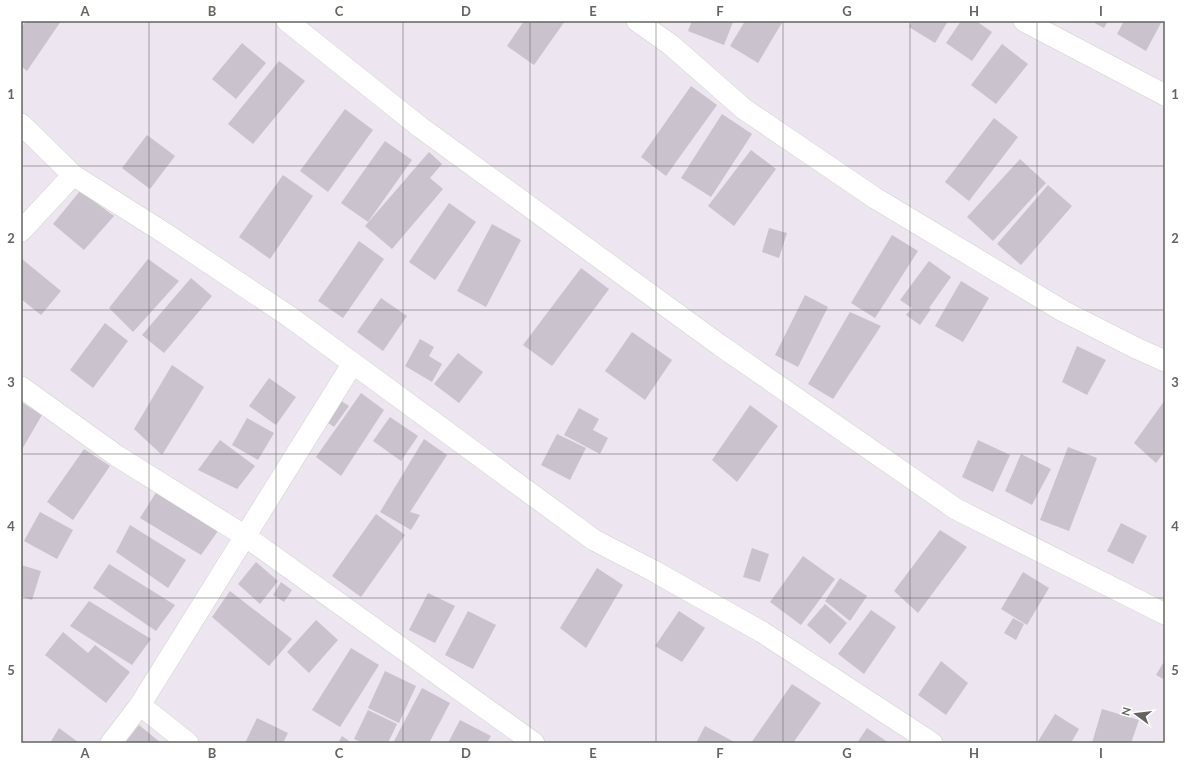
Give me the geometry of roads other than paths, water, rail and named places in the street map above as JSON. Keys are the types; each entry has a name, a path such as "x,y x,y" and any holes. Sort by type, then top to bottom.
{"street":[{"path":"287,21 420,126 708,336 956,508 1165,614"},
{"path":"637,21 671,45 744,109 875,198 1063,310 1136,348 1165,361"},
{"path":"1024,21 1165,95"},
{"path":"21,124 73,175 166,234 290,317 594,540 652,570 762,632 932,743"},
{"path":"21,231 73,175"},
{"path":"111,743 140,705 353,363"},
{"path":"21,387 117,456 245,536 534,743"},
{"path":"140,705 188,743"}]}
